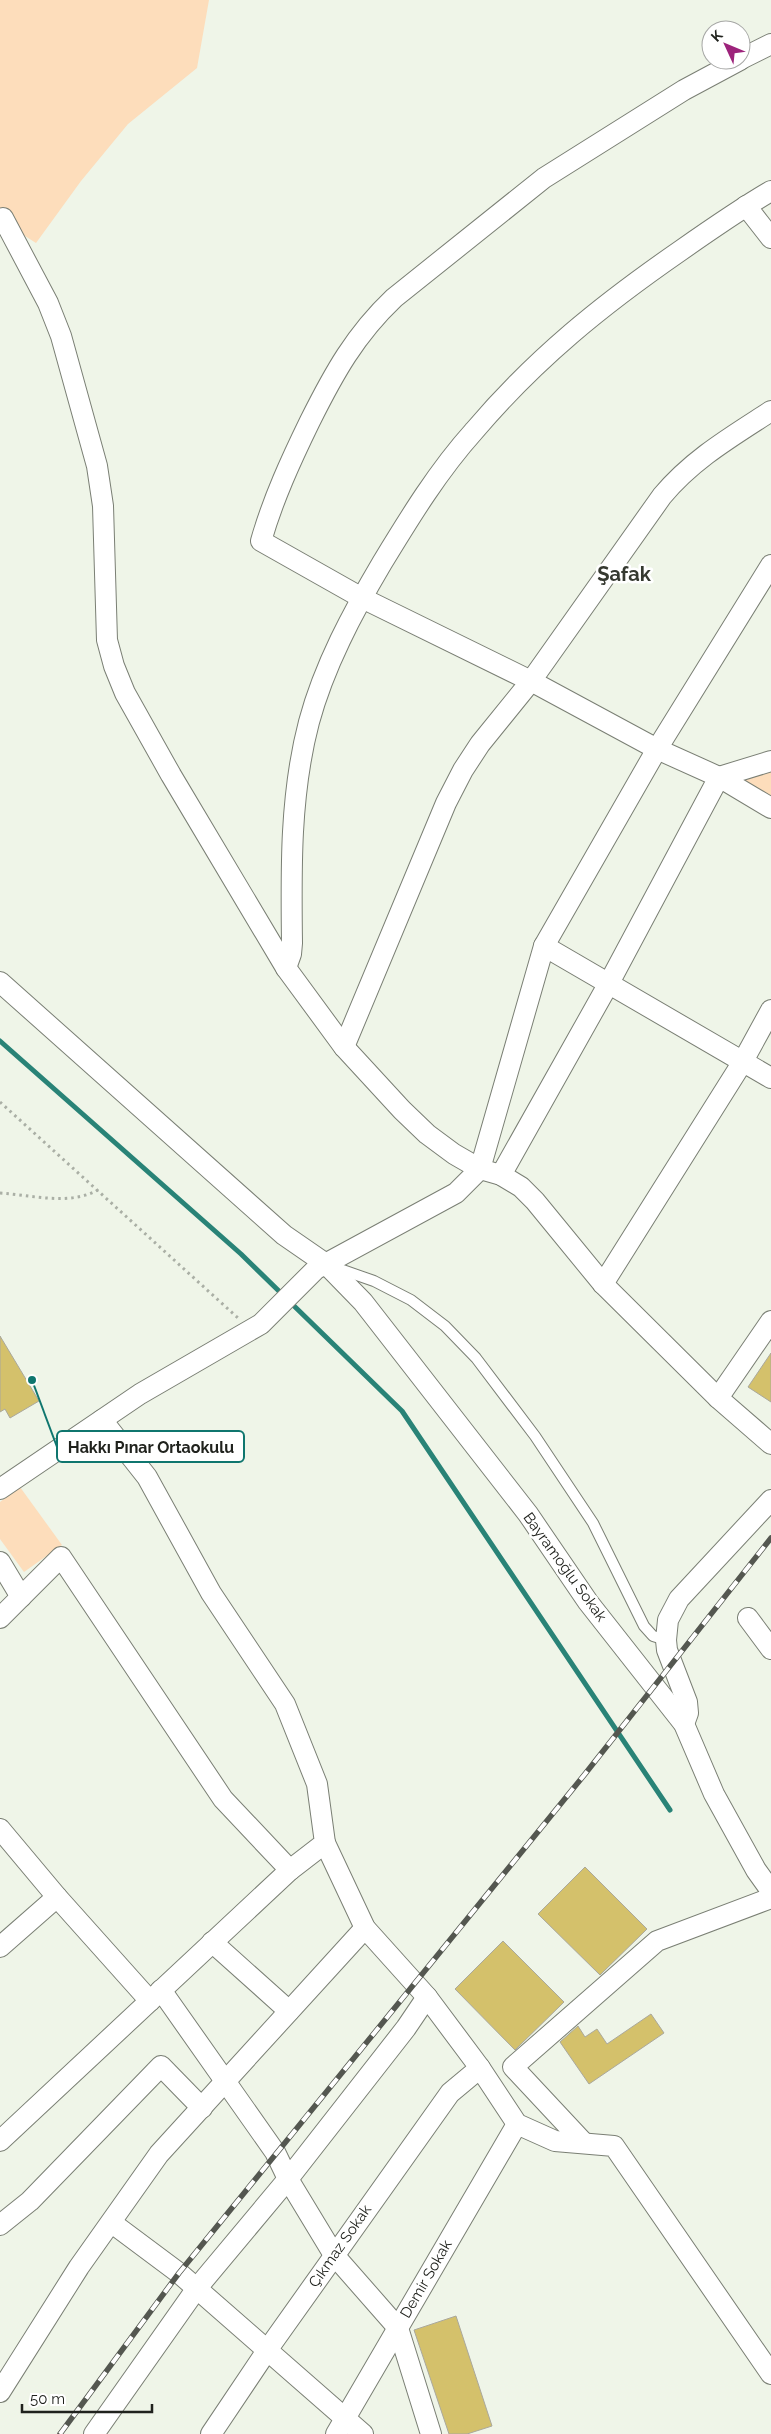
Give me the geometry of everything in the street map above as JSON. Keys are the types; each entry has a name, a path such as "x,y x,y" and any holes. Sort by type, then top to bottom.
{"street":[{"path":"751,54 771,44"},
{"path":"721,70 684,90 544,178 394,298 367,326 337,368 287,468 261,541 362,598 532,681 657,749 719,777 771,808"},
{"path":"286,968 292,954 294,810 300,763 309,721 320,686 362,598 412,513 473,431 522,378 568,334 615,296 771,190"},
{"path":"746,206 771,238"},
{"path":"2,214 48,303 61,336 73,374 96,466 103,506 107,640 114,666 125,693 171,775 286,968 344,1047 426,1134 454,1154 480,1169 501,1175 521,1186 536,1201 603,1284 718,1398 771,1444"},
{"path":"344,1047 446,803 480,744 532,681 662,496 681,474 707,453 771,411"},
{"path":"0,1489 140,1394 256,1327 321,1267 456,1194 480,1169 544,946 657,749 771,565"},
{"path":"501,1175 609,983 719,777 771,762"},
{"path":"544,946 742,1063 771,1078"},
{"name":"Bayramoğlu Sokak","path":"0,982 362,1302 528,1514 588,1602 684,1724 714,1794 756,1870 771,1891"},
{"path":"603,1284 742,1063 771,1010"},
{"path":"718,1398 771,1321"},
{"path":"102,1420 147,1477 211,1593 285,1704 317,1784 325,1843 365,1928 427,1997 480,2068 517,2124 555,2141 614,2146 771,2374"},
{"path":"684,1724 688,1713 688,1702 667,1650 668,1620 679,1600 771,1500"},
{"path":"0,1618 60,1557 223,1799 290,1870"},
{"path":"0,1562 21,1597"},
{"path":"748,1618 771,1649"},
{"path":"0,1828 57,1897 155,1996 227,2081 275,2152 288,2179 334,2255 398,2328 431,2434"},
{"path":"0,2140 290,1870 325,1843"},
{"path":"0,1947 57,1897"},
{"path":"584,2143 513,2067 656,1941 771,1898"},
{"path":"0,2392 80,2267 159,2154 365,1928"},
{"path":"212,1942 289,2011"},
{"path":"94,2434 197,2288 288,2179 406,2028 427,1997"},
{"path":"0,2225 30,2201 161,2066 202,2108"},
{"name":"Çıkmaz Sokak","path":"211,2434 268,2349 450,2093 480,2068"},
{"name":"Demir Sokak","path":"340,2426 517,2124"},
{"path":"112,2223 197,2288 268,2349 340,2426 363,2434"}],"lane":[{"path":"321,1267 374,1280 411,1300 445,1326 476,1358 535,1436 593,1523 644,1626 653,1636 666,1640"}],"path":[{"path":"0,1102 256,1327"},
{"path":"0,1193 68,1200 83,1197 98,1190"}],"shaded area":[{"path":"0,0 209,0 197,68 128,124 81,181 36,243 0,220"},
{"path":"771,766 771,799 742,782 743,775"},
{"path":"20,1487 62,1545 24,1572 0,1539 0,1502"}],"building":[{"path":"0,1336 39,1401 10,1418 5,1409 0,1412"},
{"path":"771,1353 771,1402 748,1387"},
{"path":"585,1867 647,1929 600,1975 538,1914"},
{"path":"503,1941 564,2002 515,2050 455,1989"},
{"path":"651,2014 664,2033 589,2084 560,2042 578,2026 585,2037 597,2029 607,2044"},
{"path":"456,2316 492,2426 467,2434 449,2434 414,2330"}],"waterway":[{"path":"0,1041 241,1254 284,1296"},
{"path":"290,1302 402,1411 670,1810"}],"railway":[{"path":"60,2434 179,2273 585,1774 771,1538"}],"place":[{"name":"Hakkı Pınar Ortaokulu","path":"32,1380"}],"district":[{"name":"Şafak","path":"624,574"}]}
